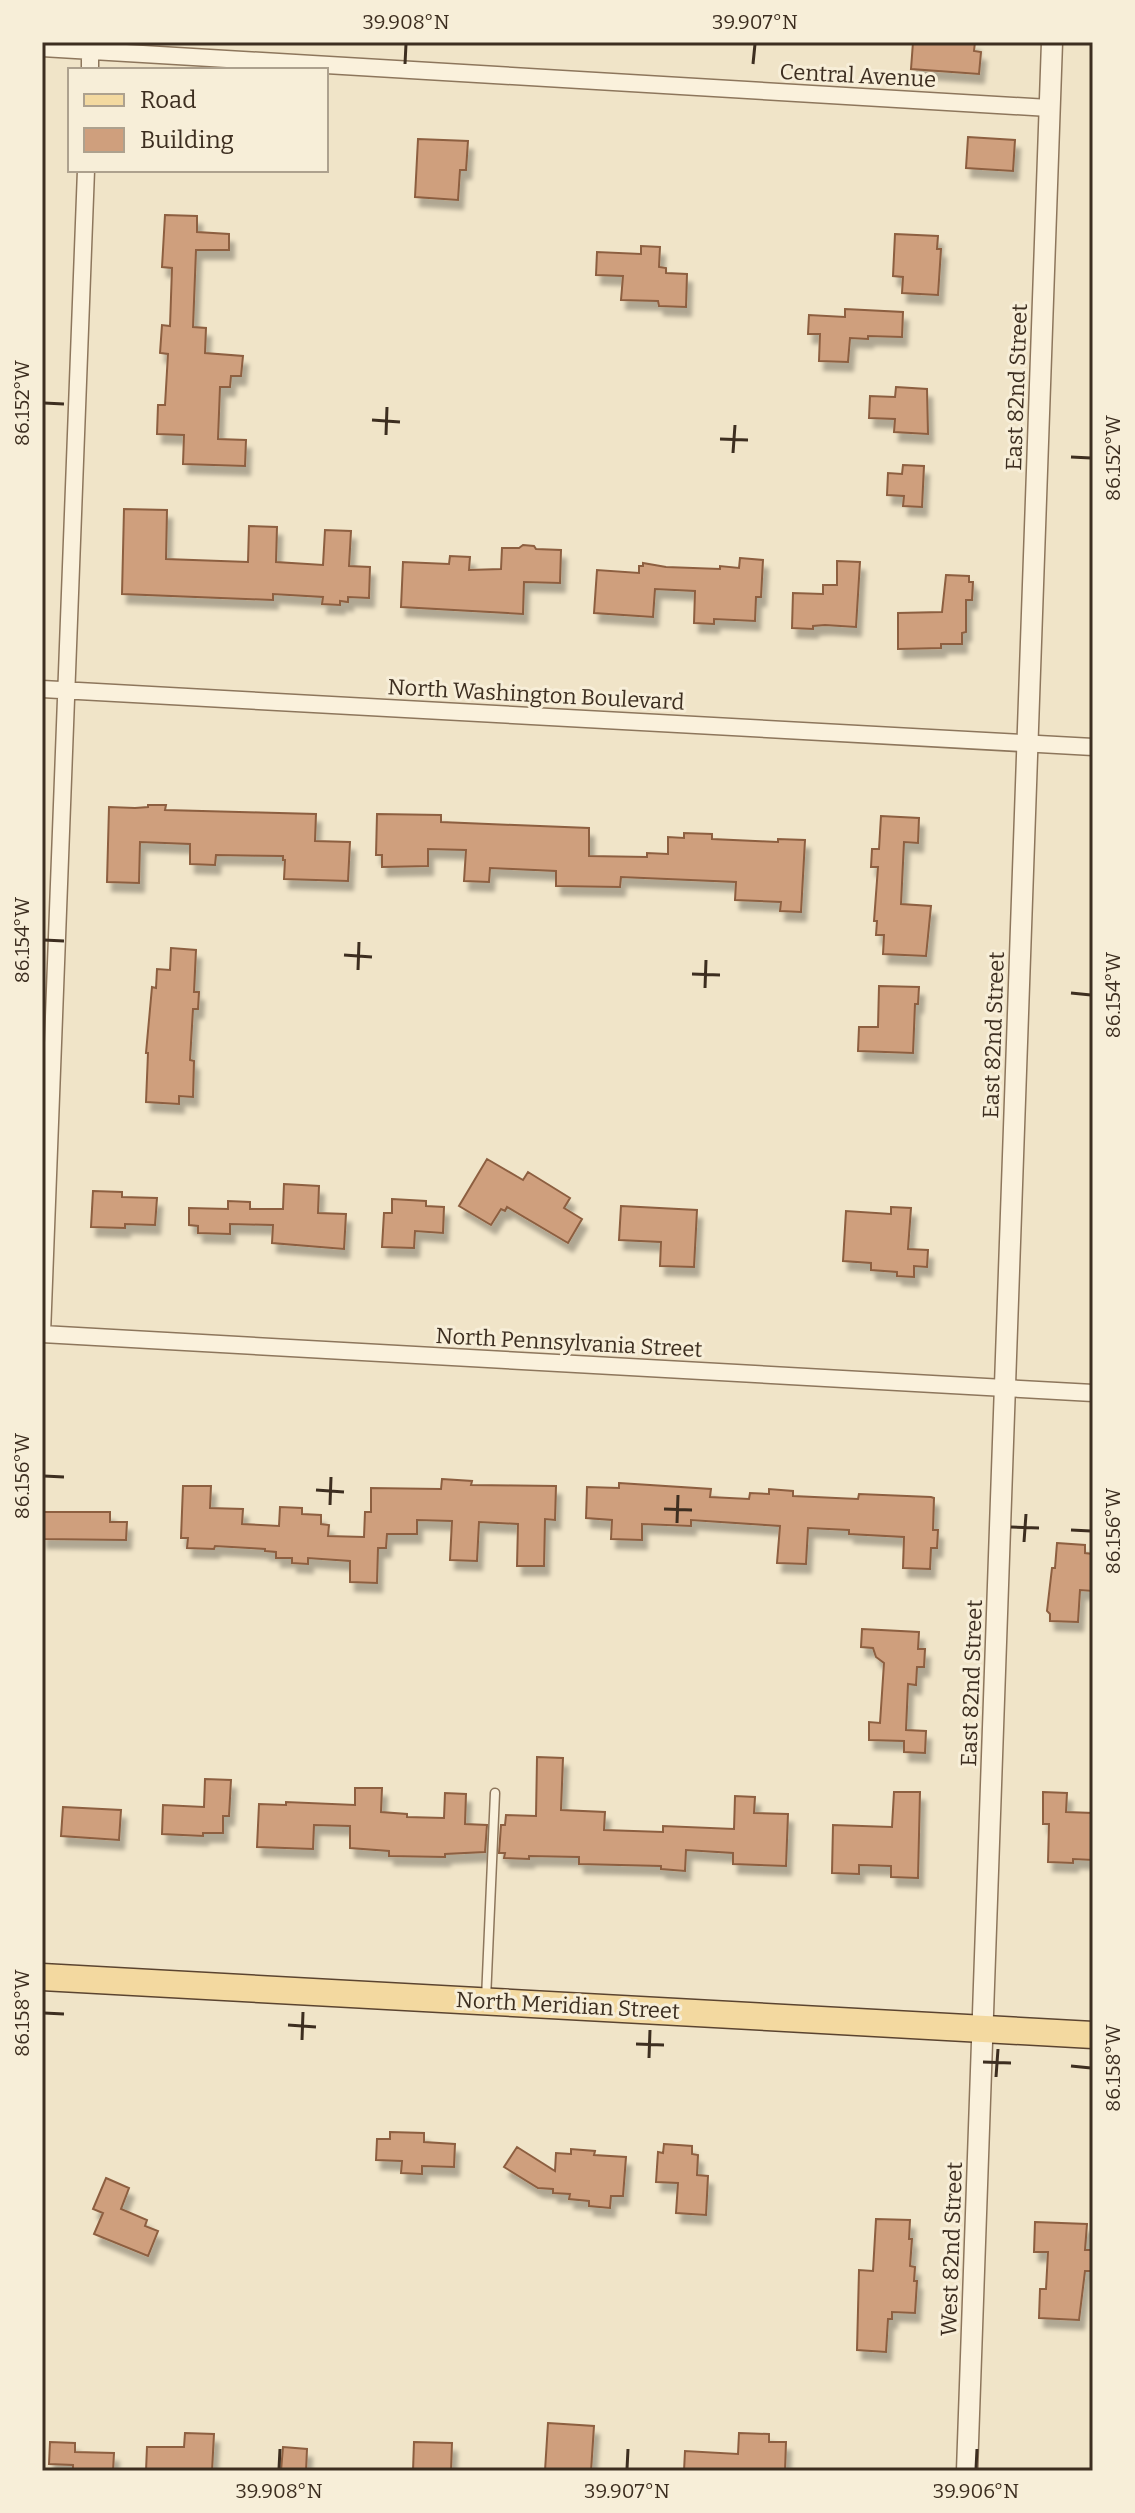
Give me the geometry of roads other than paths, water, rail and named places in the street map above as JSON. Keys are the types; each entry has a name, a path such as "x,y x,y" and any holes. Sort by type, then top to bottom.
{"main road":[{"name":"North Meridian Street","path":"42,1977 1093,2035"}],"street":[{"name":"East 82nd Street","path":"982,2030 1052,42"},
{"name":"Central Avenue","path":"42,48 1049,108"},
{"path":"90,50 90,68"},
{"path":"42,1334 86,172"},
{"name":"North Washington Boulevard","path":"42,689 1093,747"},
{"name":"North Pennsylvania Street","path":"42,1334 1093,1393"},
{"name":"West 82nd Street","path":"967,2471 982,2030"}],"lane":[{"path":"485,2000 495,1793"}]}
